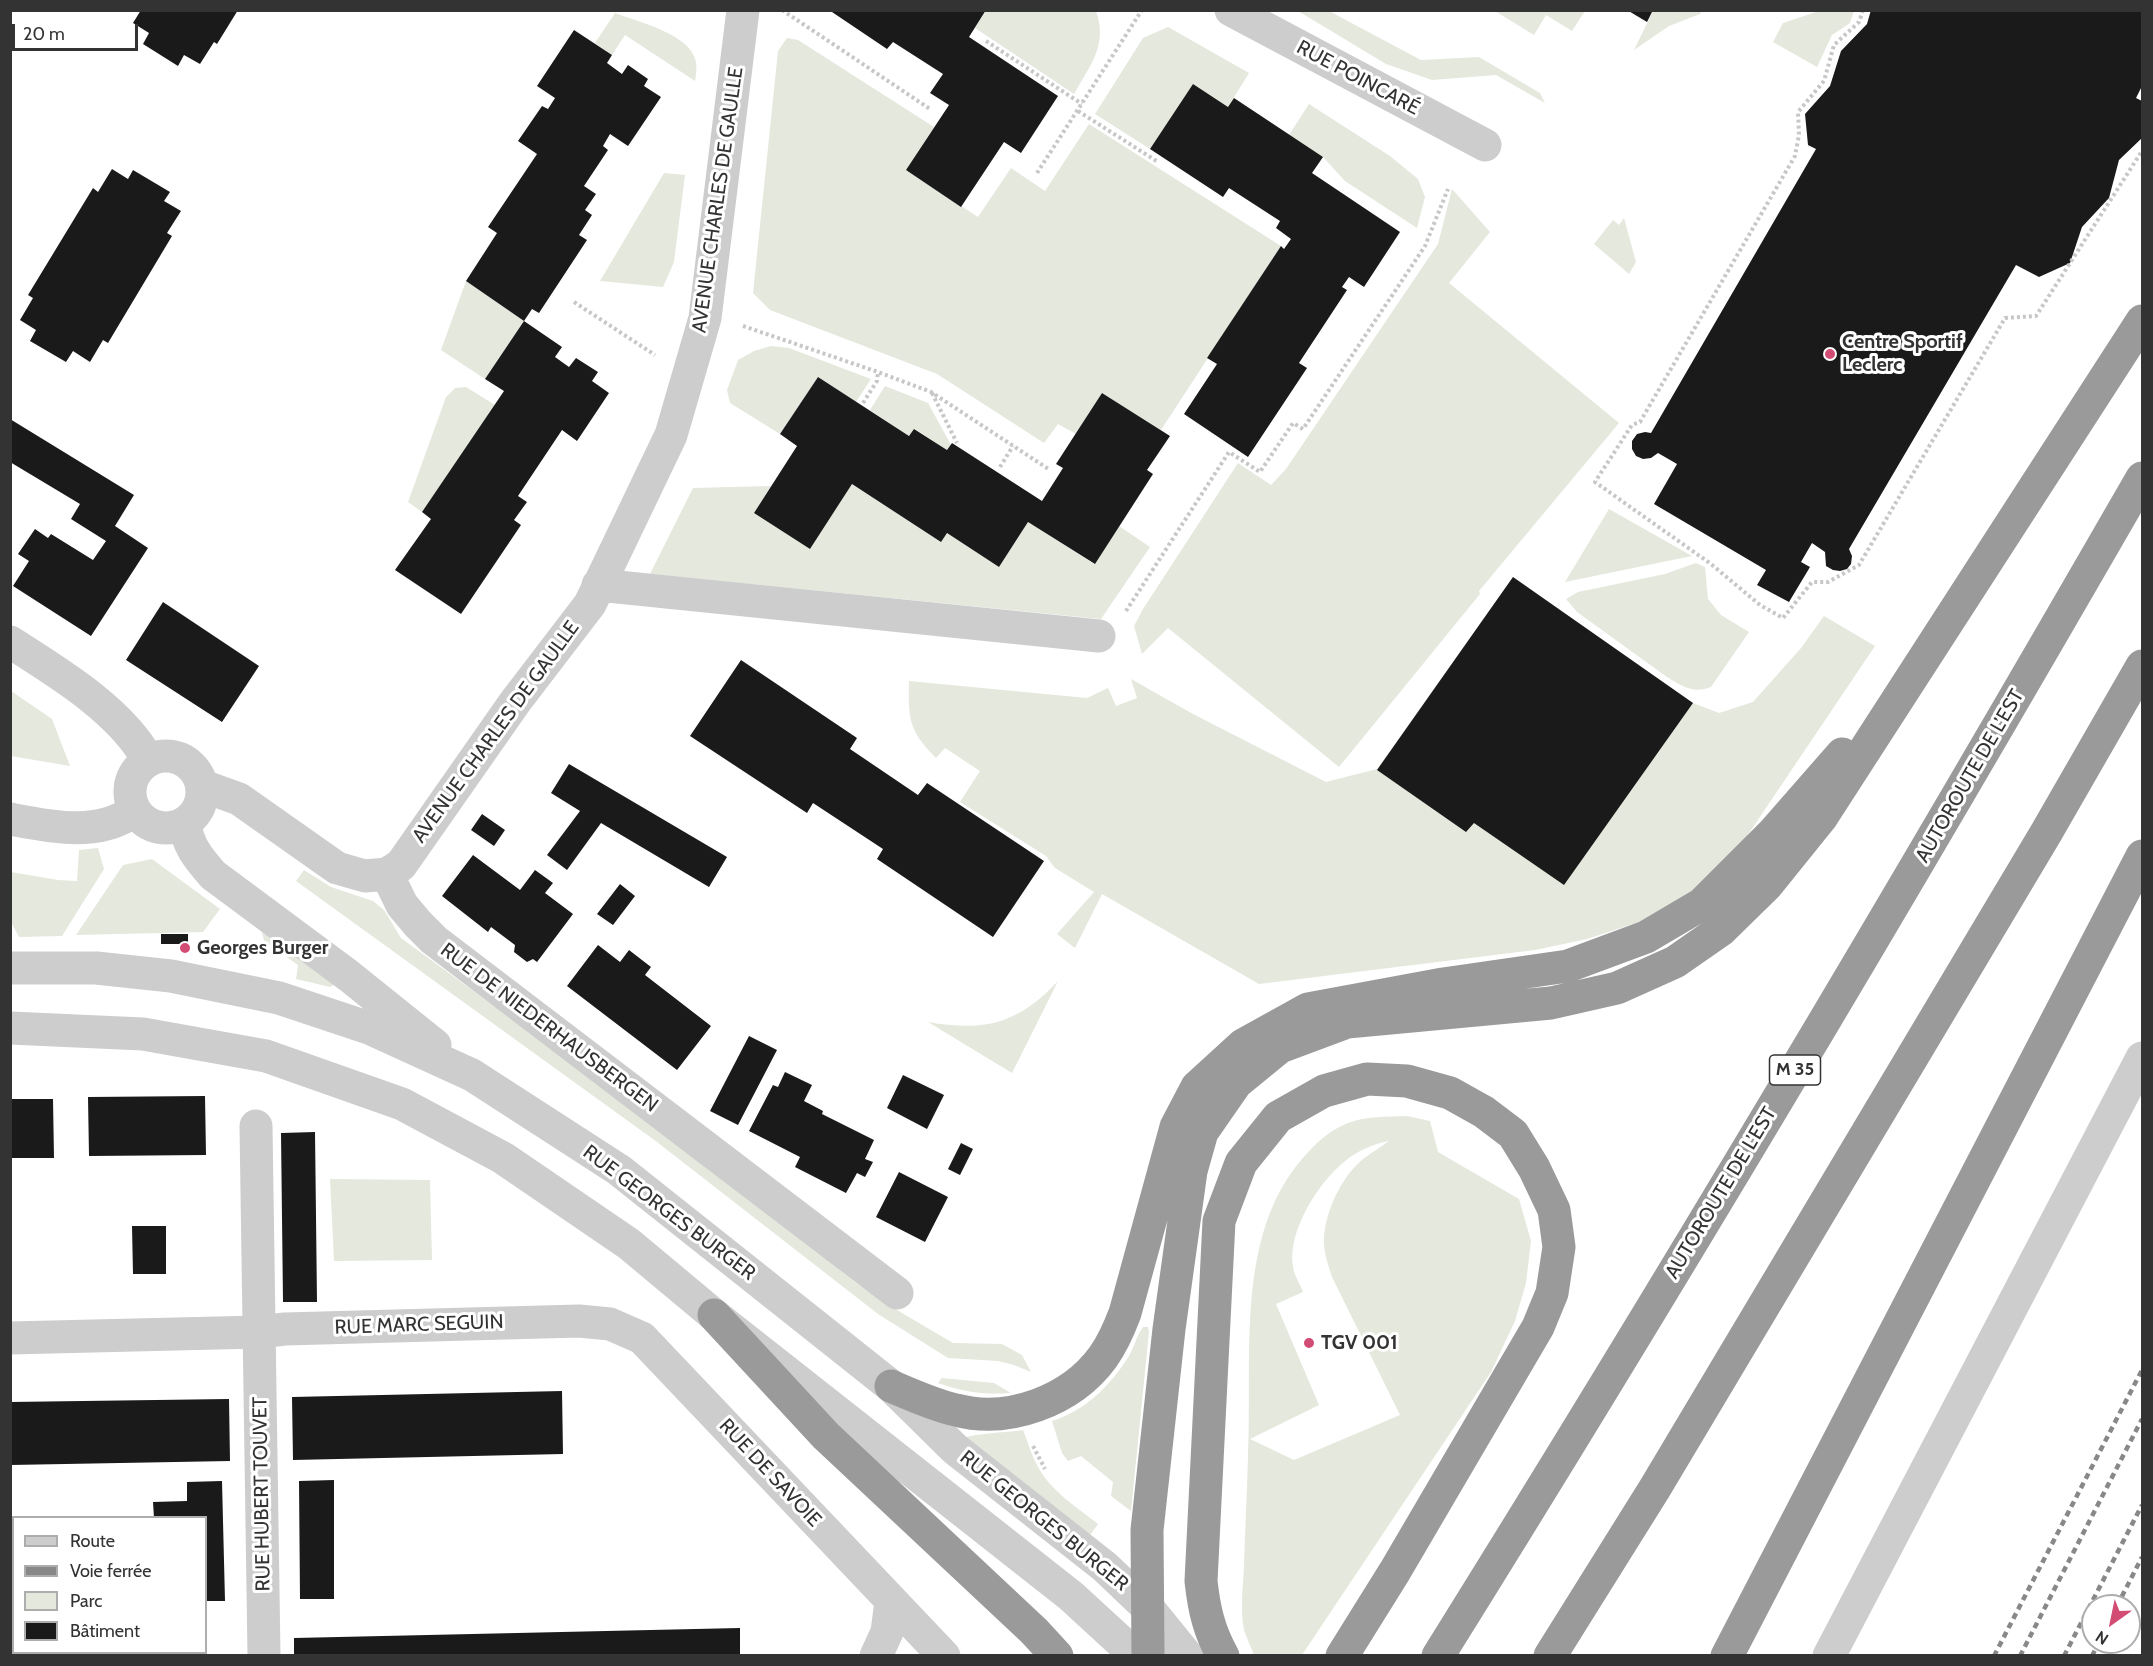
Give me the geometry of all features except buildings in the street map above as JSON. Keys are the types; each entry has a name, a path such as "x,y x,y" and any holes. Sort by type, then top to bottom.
{"highway":[{"path":"1148,1656 1147,1530 1169,1329 1191,1171 1202,1132 1236,1083 1280,1047 1347,1022 1551,1003 1617,988 1675,962 1721,930 1767,885 1821,818 2142,321"},
{"name":"AUTOROUTE DE L’EST","path":"1438,1656 1557,1465 1961,792 2142,478"},
{"path":"1550,1656 1661,1478 2046,833 2142,666"},
{"path":"891,1386 957,1411 980,1414 1022,1410 1062,1394 1083,1378 1101,1359 1116,1337 1125,1313 1176,1127 1197,1087 1243,1045 1308,1009 1443,984 1568,966 1646,937 1702,904 1772,834 1917,669"},
{"path":"1727,1656 2142,856"},
{"path":"1223,1656 1213,1638 1205,1613 1201,1581 1219,1221 1241,1163 1278,1117 1324,1091 1367,1079 1407,1081 1450,1093 1484,1112 1513,1134 1534,1167 1554,1210 1559,1247 1552,1293 1538,1327 1395,1571 1342,1656"},
{"path":"714,1315 826,1436 1034,1631 1057,1656"}],"street":[{"name":"AVENUE CHARLES DE GAULLE","path":"387,874 400,865 515,702 590,604 671,435 705,318 743,10"},
{"name":"RUE POINCARÉ","path":"1231,10 1485,145"},
{"path":"598,585 1099,636"},
{"path":"10,642 59,674 123,725 139,744 148,760"},
{"path":"161,755 175,756 188,762 198,772 203,786 203,800 196,814 185,824 172,828 158,827 144,821 134,810 130,797 131,782 137,769 148,760 161,755"},
{"path":"203,786 239,799 337,868 365,876 387,874"},
{"path":"10,819 54,828 101,826 125,817 134,810"},
{"path":"185,824 186,837 199,859 213,875 349,976 472,1075"},
{"name":"RUE DE NIEDERHAUSBERGEN","path":"387,874 402,905 434,940 897,1293"},
{"name":"RUE GEORGES BURGER","path":"10,968 96,968 160,974 279,998 369,1028 472,1075 619,1170 891,1386 955,1449 1097,1561 1148,1608 1187,1656"},
{"path":"10,1029 143,1034 266,1056 402,1104 503,1158 629,1244 714,1315 1071,1596 1134,1656"},
{"path":"1829,1656 2142,1058"},
{"path":"256,1126 259,1332"},
{"name":"RUE MARC SEGUIN","path":"10,1338 579,1321"},
{"name":"RUE DE SAVOIE","path":"579,1321 610,1324 642,1338 944,1656"},
{"name":"RUE HUBERT TOUVET","path":"259,1332 264,1656"},
{"path":"876,1656 887,1632 891,1601"}],"path":[{"path":"782,10 930,109"},
{"path":"1037,173 1142,10"},
{"path":"1863,10 1859,22 1834,45 1824,81 1798,112 1799,135 1795,156 1640,422 1632,425 1595,483 1712,564 1760,605 1783,618 1812,582 1828,582 1859,565 2004,318 2036,316 2142,151"},
{"path":"986,41 1082,104"},
{"path":"1078,111 1158,162"},
{"path":"1099,636 1125,614 1228,452 1260,472 1293,423 1303,429 1425,246 1448,189"},
{"path":"574,302 688,377"},
{"path":"705,318 752,328 931,392 1050,470"},
{"path":"863,403 877,381 878,372"},
{"path":"931,392 957,443"},
{"path":"1000,467 1013,446"}],"green space":[{"path":"986,11 1096,11 1100,34 1099,45 1074,94 975,28"},
{"path":"1298,11 1329,11 1421,60 1479,57 1540,93 1545,103 1496,75 1432,80 1386,64"},
{"path":"1495,11 1585,11 1572,31 1546,15 1534,35"},
{"path":"1653,11 1702,11 1700,14 1669,26 1634,50"},
{"path":"1819,11 1854,11 1850,23 1832,35 1817,67 1773,42 1783,23"},
{"path":"615,13 662,30 684,44 692,52 696,62 695,81 625,35 612,55 595,43"},
{"path":"1168,27 1249,73 1228,107 1193,84 1150,149 1095,114 1143,38"},
{"path":"787,38 798,40 934,127 906,170 978,217 1011,168 1045,191 1089,124 1281,246 1161,430 1102,393 1076,434 1058,424 1044,443 937,374 770,310 753,293 778,51"},
{"path":"1309,104 1390,156 1418,179 1425,197 1417,228 1345,181 1323,157 1289,135"},
{"path":"664,173 685,175 674,262 663,287 600,281"},
{"path":"1452,189 1490,232 1449,283 1619,423 1479,591 1480,594 1339,767 1168,628 1142,654 1134,626 1238,463 1271,485 1286,469 1438,244"},
{"path":"1624,218 1636,262 1629,274 1594,244 1613,220 1619,225"},
{"path":"466,281 524,321 485,379 441,350"},
{"path":"771,346 789,348 871,379 856,402 818,377 780,434 730,403 727,390 738,360 754,351"},
{"path":"885,386 928,403 951,445 947,450 915,429 909,436 870,410"},
{"path":"466,387 495,405 422,512 408,502 446,397 455,388"},
{"path":"852,484 941,541 947,533 999,567 1028,522 1094,564 1119,526 1150,547 1101,619 650,574 693,488 771,486 754,513 810,549"},
{"path":"1609,509 1692,556 1565,582"},
{"path":"1696,563 1705,567 1708,599 1721,615 1749,632 1711,687 1705,689 1688,688 1667,677 1577,612 1566,599 1578,592 1665,574"},
{"path":"1513,577 1693,703 1719,713 1753,702 1801,648 1824,616 1875,646 1739,848 1693,891 1639,922 1587,939 1535,950 1259,984 1102,894 1075,948 1057,934 1094,892 1055,868 1046,856 960,802 980,771 945,748 936,758 920,740 912,724 909,681 1087,698 1108,688 1116,706 1137,698 1131,679 1193,714 1326,782 1377,769"},
{"path":"11,691 52,719 70,766 11,756"},
{"path":"98,848 104,869 62,936 19,937 11,922 11,872 77,881 79,850"},
{"path":"152,859 220,909 203,932 76,935 123,865"},
{"path":"304,870 331,887 373,901 384,910 401,938 707,1162 855,1282 885,1303 953,1343 1002,1344 1022,1355 1031,1372 998,1361 948,1358 878,1314 657,1142 296,881"},
{"path":"261,927 334,985 330,987 296,979 298,965 264,941"},
{"path":"1058,981 1012,1073 928,1022 966,1026 999,1021 1014,1016 1029,1007"},
{"path":"1407,1116 1430,1121 1438,1152 1519,1199 1531,1241 1526,1283 1515,1321 1491,1372 1302,1655 1254,1655 1244,1630 1242,1614 1248,1471 1249,1340 1256,1262 1266,1225 1280,1190 1302,1159 1323,1138 1341,1126 1355,1121","holes":["1389,1141 1355,1166 1342,1184 1328,1216 1324,1242 1332,1277 1400,1415 1294,1460 1250,1439 1319,1405 1276,1304 1303,1292 1293,1267 1292,1253 1295,1239 1306,1209 1334,1171 1360,1151"]},
{"path":"330,1179 430,1180 432,1260 334,1261"},
{"path":"1143,1327 1148,1327 1149,1332 1131,1511 1111,1496 1113,1482 1081,1456 1068,1461 1062,1453 1052,1421 1086,1404 1105,1387 1129,1356"},
{"path":"942,1378 994,1383 1011,1393 992,1394 965,1391 938,1383"},
{"path":"1023,1430 1035,1461 1049,1483 1064,1498 1098,1524 1088,1538 965,1438"}],"railway":[{"path":"1994,1656 2142,1370"},
{"path":"2020,1656 2142,1419"},
{"path":"2064,1656 2142,1505"},
{"path":"2123,1594 2142,1557"}],"place":[{"name":"Centre Sportif Leclerc","path":"1830,354"},
{"name":"Georges Burger","path":"185,948"},
{"name":"TGV 001","path":"1309,1343"}]}
